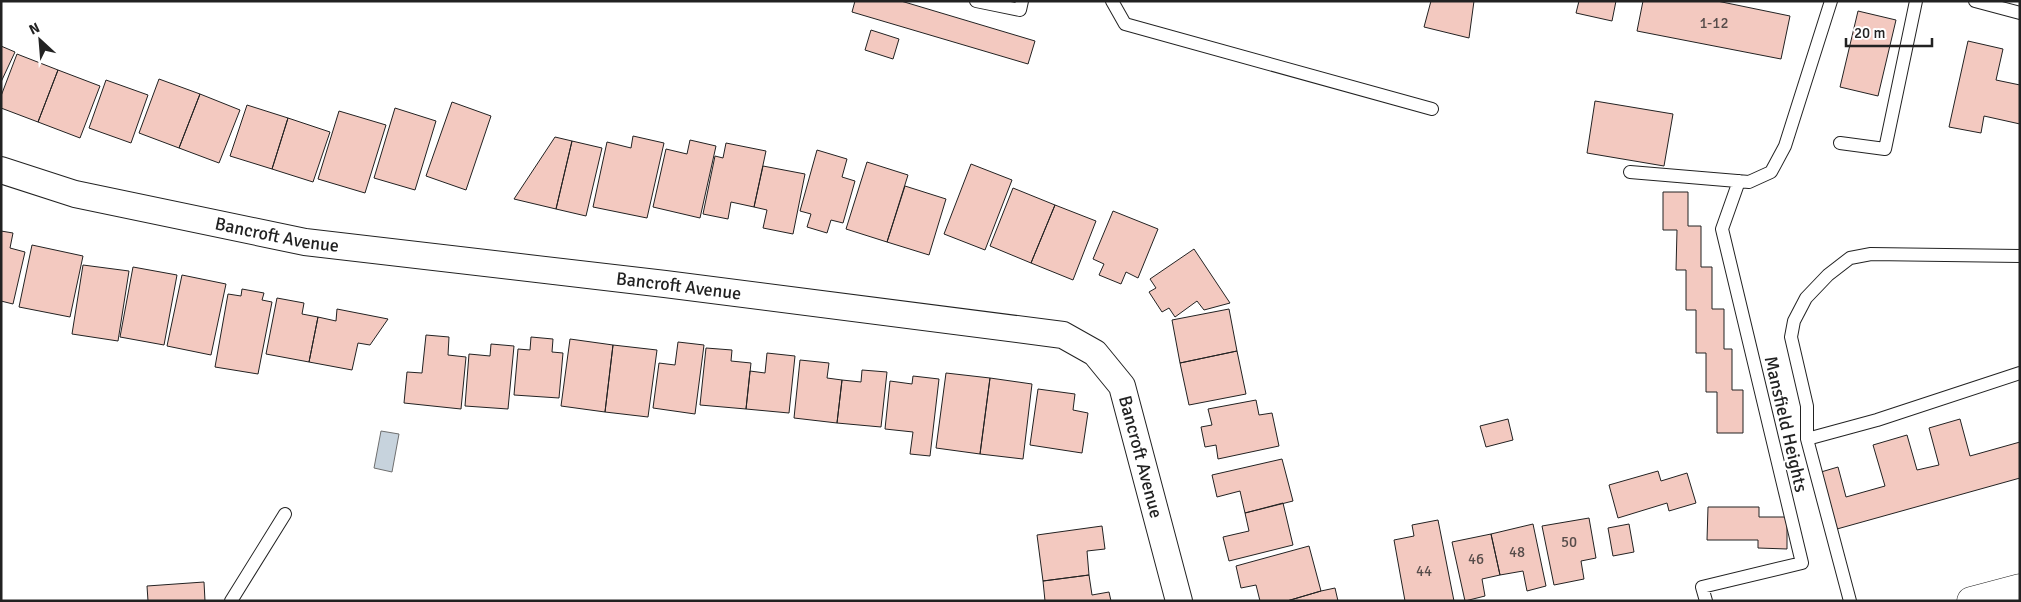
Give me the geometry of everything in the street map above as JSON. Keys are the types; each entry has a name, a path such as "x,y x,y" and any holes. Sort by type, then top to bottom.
{"highway":[{"path":"1972,601 2020,588"}],"street":[{"name":"Bancroft Avenue","path":"1,170 75,194 305,242 665,284 1063,334 1095,353 1122,386 1179,601"}],"lane":[{"path":"976,1 1020,10 1022,1"},
{"path":"1112,1 1125,24 1432,109"},
{"path":"1630,172 1749,182 1770,172 1785,146 1831,1"},
{"path":"1840,143 1885,149 1916,1"},
{"path":"1975,1 2020,13"},
{"name":"Mansfield Heights","path":"1706,601 1702,587 1802,563 1722,229 1739,181"},
{"path":"1850,601 1807,439 1807,406 1791,337 1794,321 1806,298 1828,274 1850,258 1870,254 2020,256"},
{"path":"1807,439 1877,420 2020,373"},
{"path":"231,601 285,514"}],"shaded area":[{"path":"381,431 399,434 392,472 374,468"}],"building":[{"path":"855,1 901,1 1035,41 1028,64 852,12"},
{"path":"1431,1 1474,1 1469,38 1424,27"},
{"path":"1579,1 1616,1 1612,21 1576,13"},
{"path":"1643,1 1717,1 1790,16 1781,59 1637,31"},
{"path":"1858,11 1896,20 1878,96 1840,87"},
{"path":"871,30 899,39 893,59 865,50"},
{"path":"1968,41 2003,49 1996,80 2020,85 2020,124 1984,116 1981,133 1949,127"},
{"path":"1,46 15,52 1,82"},
{"path":"17,54 58,70 38,122 1,108 1,96"},
{"path":"58,70 100,86 80,138 38,122"},
{"path":"159,79 200,94 179,148 139,133"},
{"path":"106,80 148,95 131,143 89,128"},
{"path":"200,94 240,110 219,163 179,148"},
{"path":"1595,101 1673,114 1664,166 1587,153"},
{"path":"452,102 491,116 466,190 426,176"},
{"path":"247,105 288,118 272,169 230,156"},
{"path":"395,108 436,121 415,190 374,178"},
{"path":"339,111 386,125 365,193 318,179"},
{"path":"288,118 330,132 313,182 272,169"},
{"path":"633,136 664,143 647,218 593,207 607,142 631,148"},
{"path":"555,137 572,141 556,209 514,199"},
{"path":"690,140 716,146 700,218 653,207 666,149 687,154"},
{"path":"572,141 602,148 586,216 556,209"},
{"path":"726,143 766,151 754,207 731,202 728,219 703,214 715,156 723,158"},
{"path":"817,150 847,159 842,177 855,181 843,223 831,220 827,233 807,227 811,214 800,211"},
{"path":"867,162 908,175 887,242 846,229"},
{"path":"971,164 1012,180 985,250 944,234"},
{"path":"763,166 805,174 793,234 763,228 767,210 754,207"},
{"path":"905,186 946,199 929,255 887,242"},
{"path":"1013,188 1055,205 1031,263 990,246"},
{"path":"1663,192 1688,192 1688,226 1701,226 1701,267 1712,267 1712,309 1724,309 1724,349 1732,349 1732,390 1743,390 1743,433 1717,433 1717,392 1706,392 1706,353 1696,353 1696,310 1686,310 1686,270 1676,270 1677,230 1663,230"},
{"path":"1055,205 1096,221 1073,280 1031,263"},
{"path":"1113,211 1158,229 1138,278 1126,272 1121,284 1099,275 1104,264 1093,259"},
{"path":"1,231 13,233 10,248 25,252 13,304 1,301"},
{"path":"32,245 83,256 70,317 19,307"},
{"path":"1194,249 1230,303 1204,310 1197,301 1175,317 1169,308 1162,312 1149,292 1156,288 1150,279"},
{"path":"83,265 129,271 118,341 72,334"},
{"path":"133,267 177,275 164,345 120,337"},
{"path":"182,275 226,284 211,355 167,346"},
{"path":"242,289 264,293 262,300 272,302 258,374 215,367 228,294 241,296"},
{"path":"277,298 304,303 302,314 318,317 309,362 266,354"},
{"path":"337,309 388,319 370,345 358,343 352,370 309,362 318,317 336,321"},
{"path":"1229,309 1237,351 1180,363 1172,320"},
{"path":"426,335 449,337 448,355 466,357 461,409 404,403 407,372 422,373"},
{"path":"531,337 553,339 552,352 563,353 559,398 514,395 518,349 530,350"},
{"path":"570,339 613,345 605,412 561,406"},
{"path":"678,342 704,345 695,414 653,408 659,363 675,365"},
{"path":"491,344 514,346 508,409 465,406 469,354 490,356"},
{"path":"613,345 657,350 648,417 605,412"},
{"path":"706,348 732,350 731,361 751,363 746,409 700,405"},
{"path":"1237,351 1246,394 1189,405 1180,363"},
{"path":"767,353 795,356 789,413 746,409 750,371 765,373"},
{"path":"800,360 829,363 827,378 842,380 837,423 794,418"},
{"path":"862,370 887,372 881,427 837,423 842,380 861,382"},
{"path":"946,373 990,378 980,454 936,448"},
{"path":"913,376 939,379 930,456 910,454 913,432 885,429 890,381 912,384"},
{"path":"990,378 1032,384 1023,459 980,454"},
{"path":"1038,389 1075,394 1073,410 1088,413 1082,453 1030,445"},
{"path":"1256,400 1259,415 1272,413 1279,446 1218,459 1216,445 1205,447 1201,427 1212,425 1208,409"},
{"path":"1508,419 1513,440 1486,447 1480,426"},
{"path":"1960,419 1970,456 2020,442 2020,478 1837,529 1821,472 1838,467 1846,497 1885,486 1873,445 1907,435 1917,470 1939,465 1929,428"},
{"path":"1282,459 1293,501 1245,513 1240,491 1217,497 1212,475"},
{"path":"1658,471 1661,481 1687,473 1696,503 1669,511 1667,503 1618,518 1609,485"},
{"path":"1283,503 1293,545 1229,561 1223,537 1249,531 1245,513"},
{"path":"1708,507 1759,507 1759,517 1787,517 1787,549 1758,548 1758,540 1707,540"},
{"path":"1589,518 1596,558 1581,561 1584,579 1554,585 1542,526"},
{"path":"1438,520 1454,601 1405,601 1394,540 1414,536 1412,525"},
{"path":"1533,524 1546,586 1527,591 1523,571 1500,575 1491,534"},
{"path":"1629,524 1634,552 1613,556 1608,528"},
{"path":"1102,526 1105,549 1087,551 1089,575 1043,581 1037,535"},
{"path":"1491,534 1500,575 1482,579 1485,596 1465,601 1452,542"},
{"path":"1309,546 1321,591 1287,601 1260,601 1256,585 1241,588 1236,566"},
{"path":"1089,575 1092,595 1109,592 1111,601 1045,601 1043,581"},
{"path":"204,582 205,601 148,601 147,586"},
{"path":"1335,588 1338,601 1287,601 1321,591"}]}
